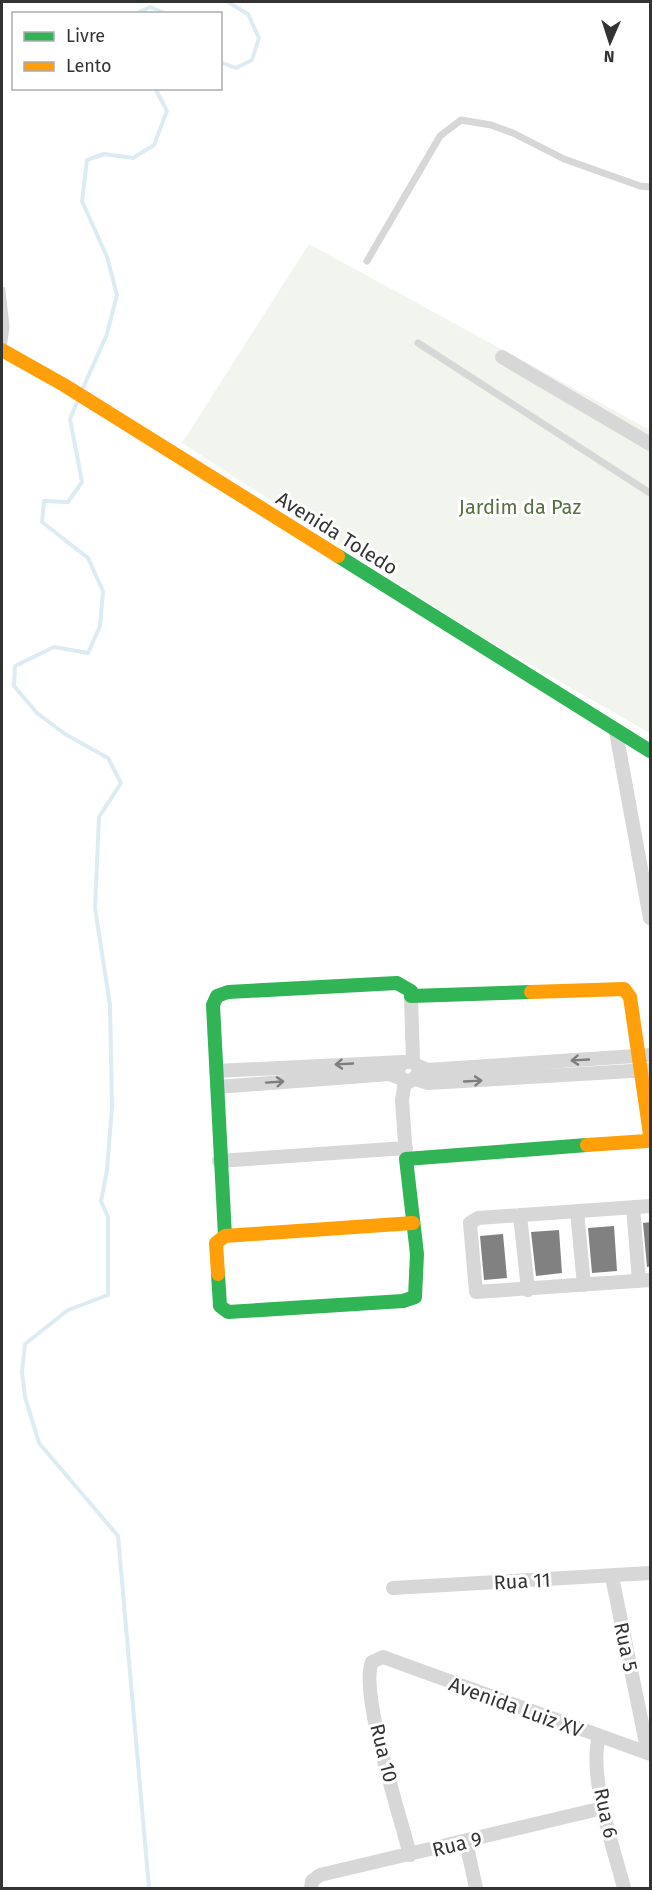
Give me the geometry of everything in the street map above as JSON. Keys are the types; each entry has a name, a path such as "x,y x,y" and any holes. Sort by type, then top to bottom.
{"street":[{"name":"Avenida Toledo","path":"2,350 64,385 616,732 651,751"},
{"path":"502,357 651,444"},
{"path":"616,732 651,918"},
{"path":"225,1236 219,1161 213,1005 221,994 397,983 411,991 409,1071 402,1100 419,1287 415,1297 404,1301 228,1312 220,1306 216,1243 225,1236 413,1223"},
{"path":"219,1161 647,1141 650,1134 645,1063 630,997 624,989 411,996"},
{"path":"216,1071 409,1071 428,1083 645,1063"},
{"path":"217,1087 409,1071"},
{"path":"633,1207 645,1280 476,1292 471,1223 477,1218 633,1207 651,1206"},
{"path":"577,1211 584,1285"},
{"path":"520,1215 528,1290"},
{"name":"Rua 11","path":"393,1588 651,1573"},
{"name":"Rua 5","path":"612,1577 649,1754"},
{"name":"Avenida Luiz XV","path":"383,1657 649,1754"},
{"name":"Rua 10","path":"383,1657 372,1662 368,1671 368,1683 410,1855"},
{"name":"Rua 6","path":"599,1737 596,1758 603,1808 624,1888"},
{"name":"Rua 9","path":"311,1885 320,1875 603,1808"},
{"path":"466,1842 476,1888"}],"lane":[{"path":"367,261 440,136 461,120 491,125 564,159 640,186 651,187"},
{"path":"2,290 6,327 2,350"},
{"path":"418,343 651,493"}],"green space":[{"name":"Jardim da Paz","path":"309,244 650,430 650,733 482,637 182,443"}],"building":[{"path":"651,1222 651,1266 647,1267 643,1223"},
{"path":"614,1226 617,1271 592,1273 588,1228"},
{"path":"559,1230 562,1273 536,1276 531,1232"},
{"path":"503,1234 507,1278 484,1280 480,1236"}],"waterway":[{"path":"222,63 236,68 252,60 259,38 248,14 228,2"},
{"path":"139,12 150,7 162,12"},
{"path":"83,388 107,334 117,295 107,257 82,201 87,160 104,154 133,158 154,145 167,111 156,90"},
{"path":"78,400 70,419 82,482 68,502 44,501 42,522 88,558 103,591 100,626 88,653 54,647 15,666 14,686 37,713 65,734 108,758 121,783 99,817 95,908 110,1005 112,1107 107,1170 101,1201 108,1217 108,1295 68,1310 25,1344 22,1372 25,1397 39,1443 118,1536 149,1888"}],"traffic: fast":[{"path":"338,556 650,751"},
{"path":"225,1236 213,1005 217,996 228,992 397,983 411,991 411,996 531,992"},
{"path":"218,1274 220,1306 228,1312 403,1301 415,1297 417,1254 406,1159 587,1145"}],"traffic: slow":[{"path":"2,350 64,385 338,556"},
{"path":"531,992 624,989 630,997 650,1134 647,1141 587,1145"},
{"path":"218,1274 216,1243 225,1236 413,1223"}]}
